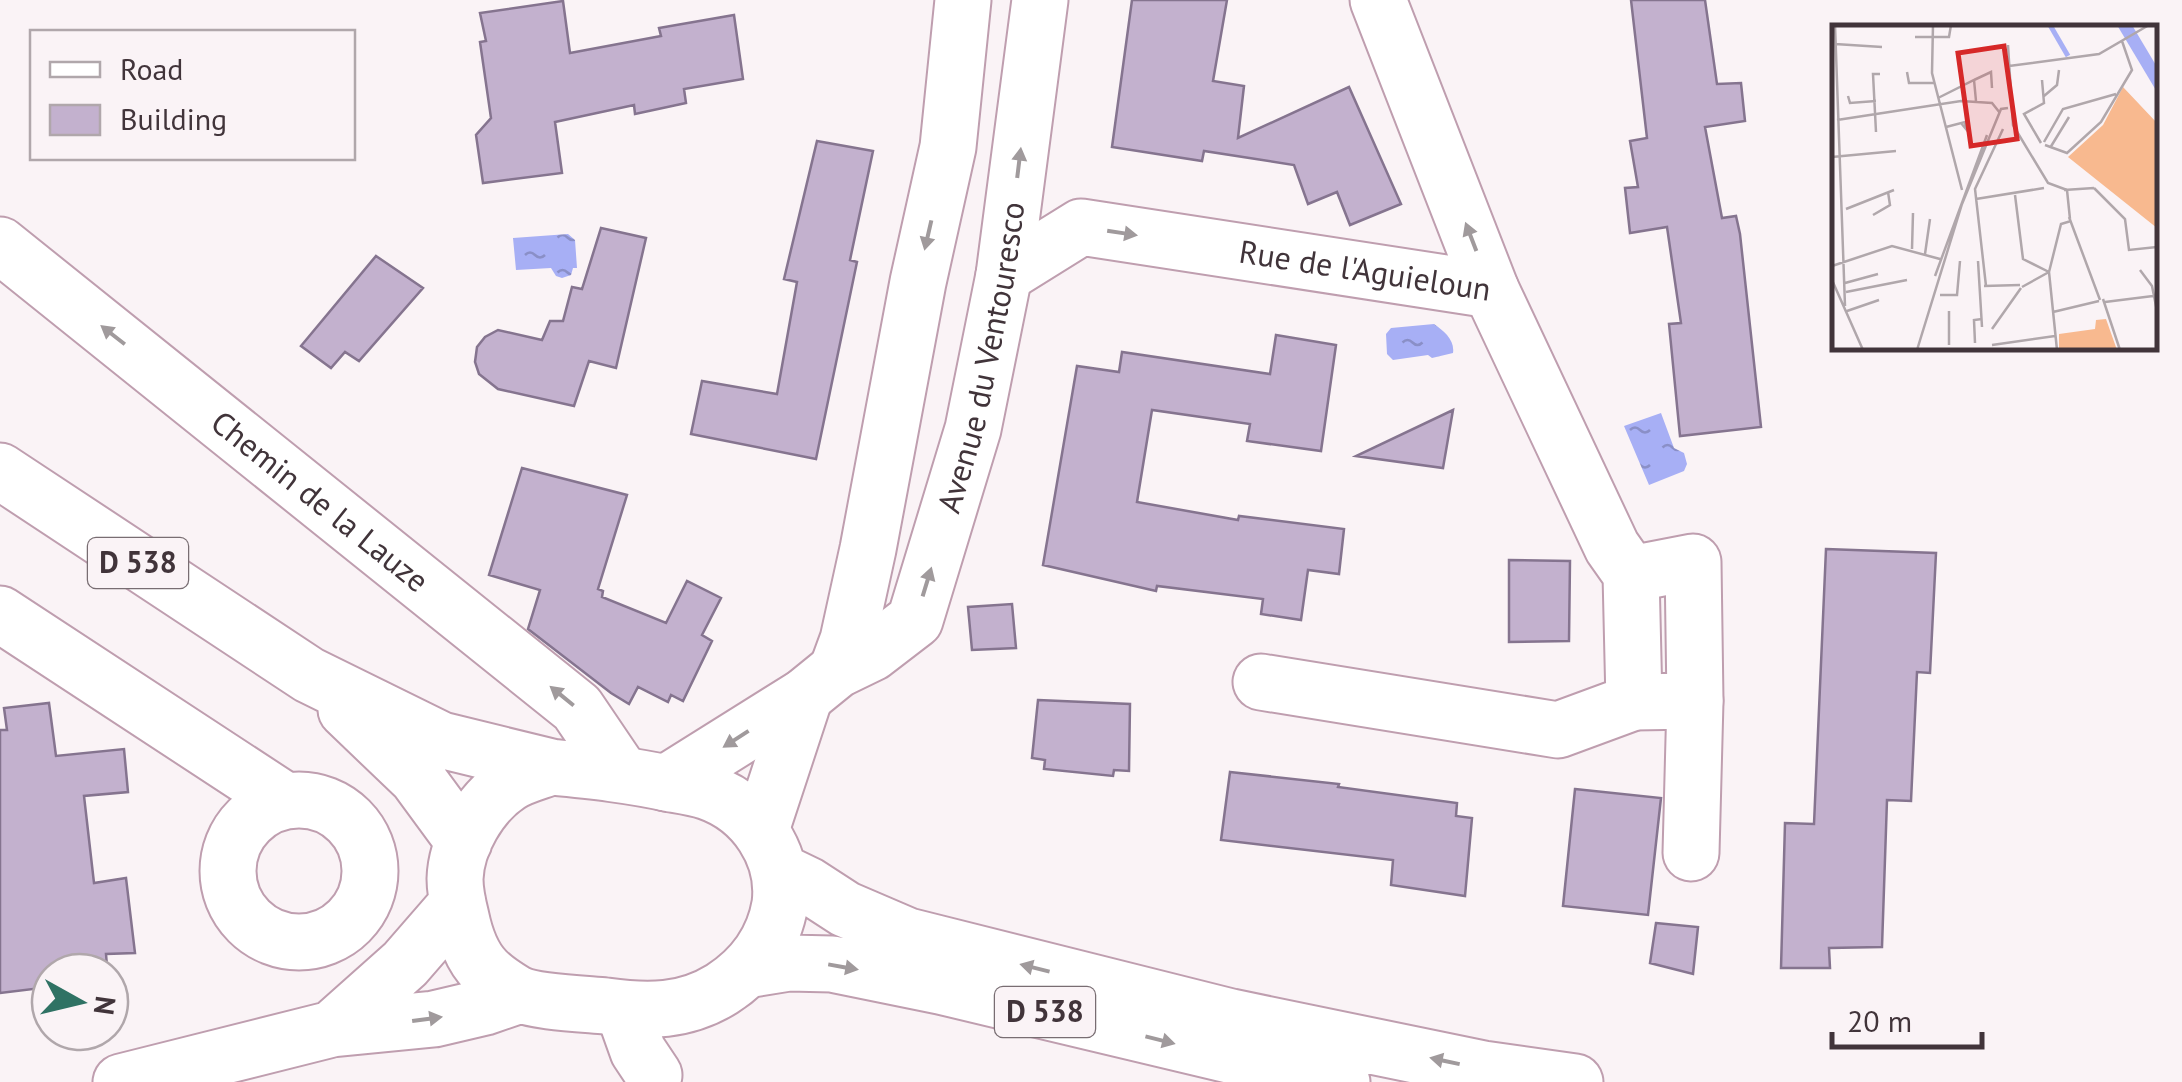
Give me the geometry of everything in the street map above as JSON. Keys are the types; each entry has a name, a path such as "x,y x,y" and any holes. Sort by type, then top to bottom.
{"street":[{"path":"770,851 821,683 848,640 948,148 963,0"},
{"name":"Avenue du Ventouresco","path":"643,778 821,683 872,653 915,620 973,429 1004,275 1040,0"},
{"name":"Rue de l'Aguieloun","path":"1004,275 1080,227 1491,290 1380,1"},
{"name":"Chemin de la Lauze","path":"0,245 577,708 643,778"},
{"path":"1491,290 1612,546 1631,574 1634,702"},
{"name":"D 538","path":"0,470 309,676 442,740 551,767"},
{"path":"1631,574 1693,562 1691,853"},
{"path":"0,614 284,800"},
{"name":"D 538","path":"309,676 417,778 464,842"},
{"path":"1262,682 1558,730 1634,702 1695,701"},
{"path":"121,1082 332,1029 434,1019 520,996 661,1011 693,1002 721,990 746,970 772,933 781,892 770,851 738,807 709,792 643,778 551,767 511,782 476,818 457,858 455,882 466,941 484,970 520,996"},
{"name":"D 538","path":"770,851 808,885 845,909 908,936 1231,1017 1483,1069 1575,1082"},
{"path":"332,1029 405,964 458,903"},
{"name":"D 538","path":"746,970 789,963 832,964 1342,1082"},
{"path":"623,1009 638,1051 654,1075"}],"water":[{"path":"568,234 575,240 577,268 573,268 571,275 556,276 551,268 516,270 513,238"},
{"path":"1434,324 1451,340 1453,353 1393,360 1387,354 1386,334 1391,328"},
{"path":"1661,413 1674,448 1684,453 1687,464 1684,471 1649,485 1624,426"}],"building":[{"path":"1132,0 1227,0 1213,81 1244,86 1238,138 1349,87 1401,204 1350,225 1337,192 1308,204 1294,165 1204,151 1202,161 1112,147"},
{"path":"1631,0 1705,0 1717,84 1741,83 1745,121 1705,127 1722,218 1736,216 1740,234 1761,427 1680,436 1669,324 1681,323 1667,227 1630,233 1625,188 1638,187 1630,141 1647,138"},
{"path":"563,1 570,53 661,36 659,28 734,15 743,79 684,89 686,103 635,114 634,105 555,122 562,173 483,183 476,135 491,118 480,42 486,41 480,13"},
{"path":"817,141 873,151 850,260 857,262 816,459 691,434 702,381 777,394 797,282 784,279"},
{"path":"601,228 646,238 616,368 589,361 574,406 498,389 479,374 475,362 477,347 498,330 542,340 550,321 563,321 572,287 582,289"},
{"path":"376,256 423,288 359,361 345,352 331,368 301,346"},
{"path":"1276,335 1336,345 1321,451 1247,441 1250,424 1152,410 1137,502 1238,520 1239,516 1344,529 1339,574 1308,570 1301,620 1261,614 1263,599 1157,586 1156,591 1043,565 1077,366 1119,372 1122,352 1270,374"},
{"path":"1453,410 1443,468 1356,456"},
{"path":"522,468 627,495 598,589 603,591 602,597 666,623 687,581 721,598 702,635 712,641 683,701 671,695 668,702 638,687 629,704 611,693 528,629 540,590 489,575"},
{"path":"1826,549 1936,553 1930,673 1917,672 1911,801 1887,800 1882,947 1829,948 1830,968 1781,968 1785,823 1814,824"},
{"path":"1509,560 1570,561 1569,641 1509,642"},
{"path":"1012,604 1016,648 972,650 968,607"},
{"path":"1038,700 1130,704 1129,771 1114,770 1113,776 1044,769 1045,760 1032,758"},
{"path":"49,703 56,756 124,749 128,792 84,796 94,883 126,878 135,953 30,952 30,989 0,993 0,730 7,730 4,708"},
{"path":"1230,772 1457,803 1456,816 1472,818 1465,896 1391,885 1393,860 1221,840"},
{"path":"1575,789 1661,798 1648,915 1563,906"},
{"path":"1656,923 1698,927 1693,974 1650,963"}]}
